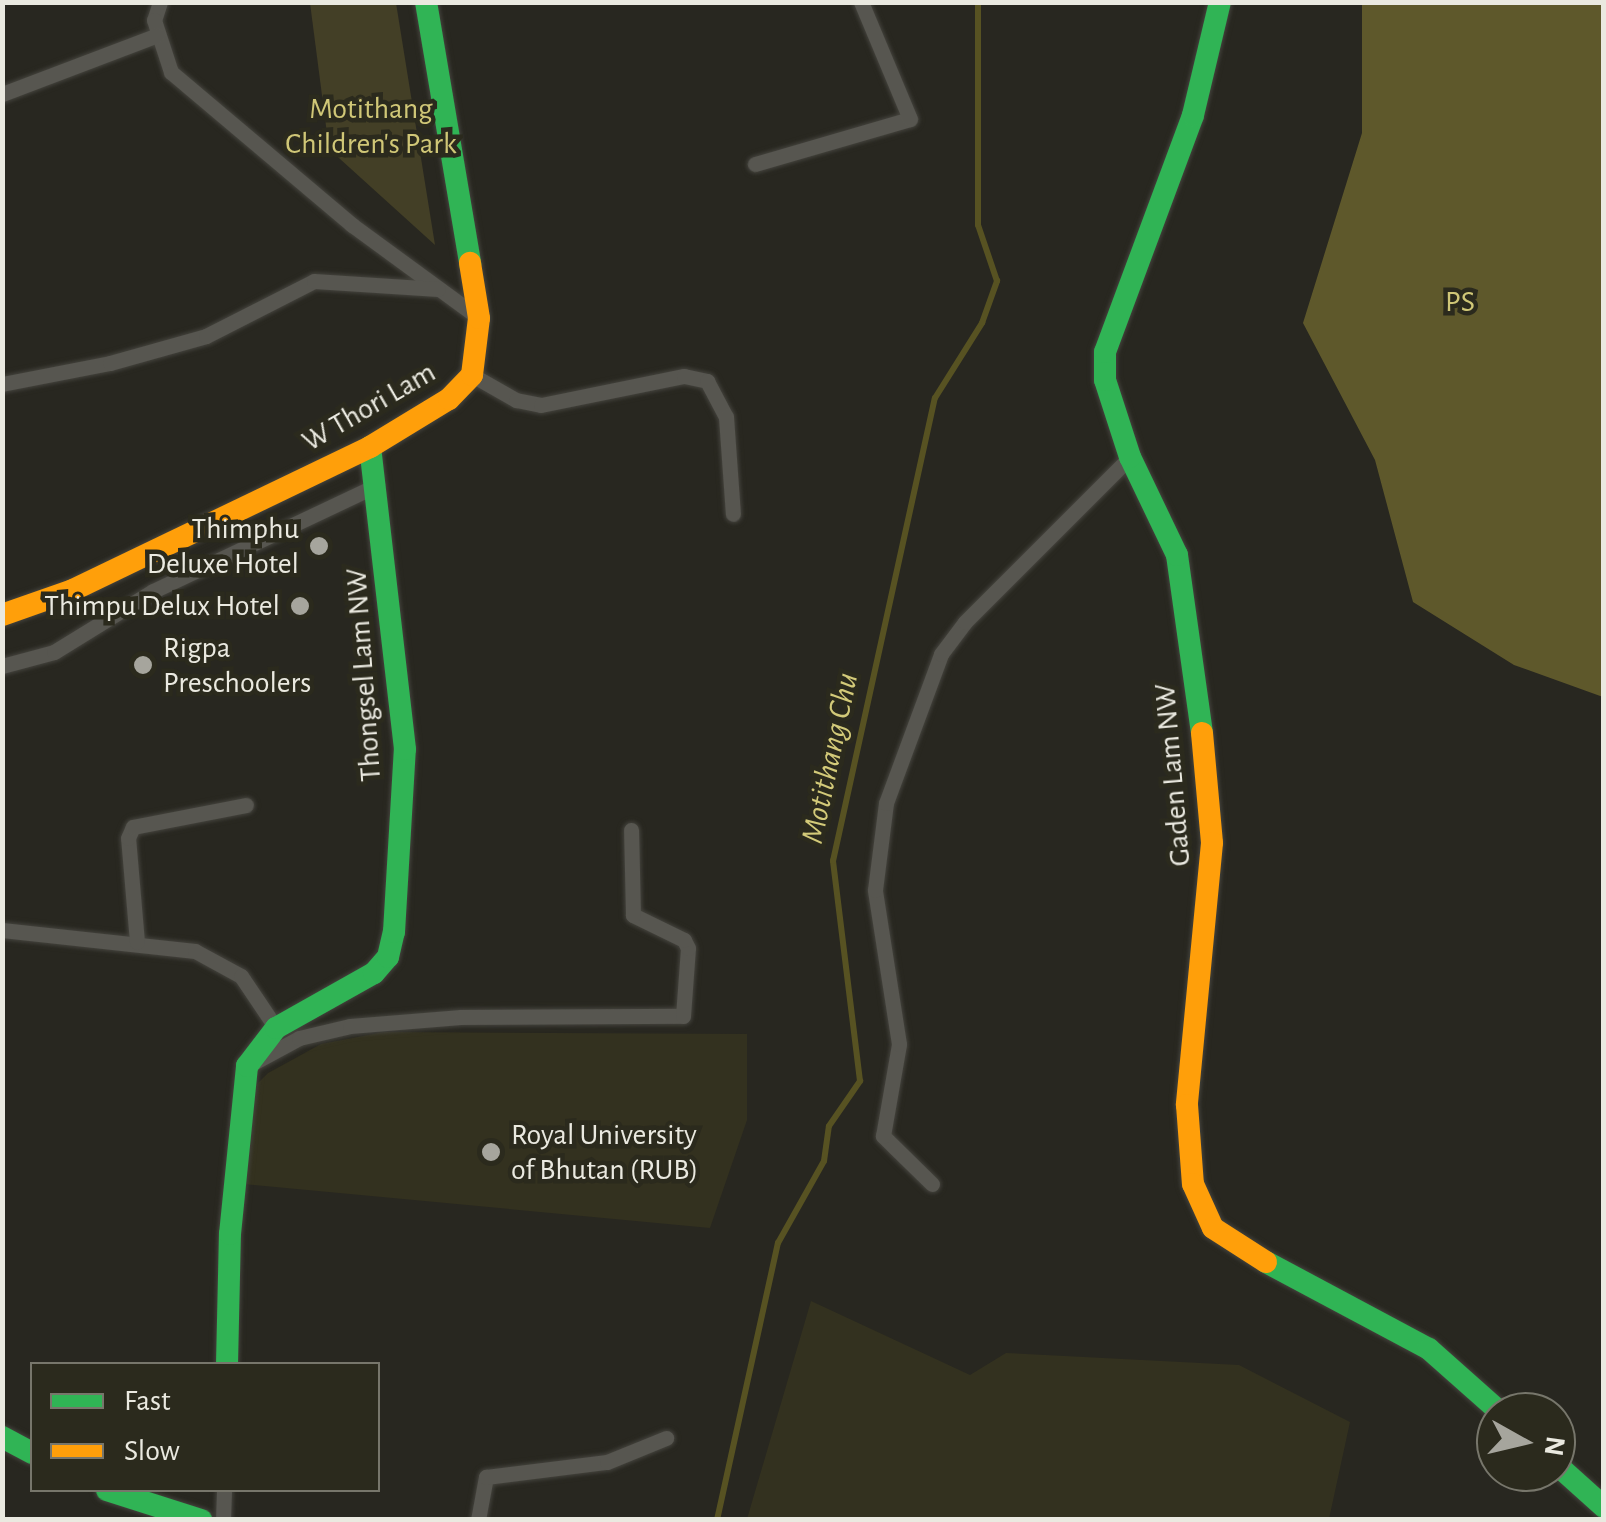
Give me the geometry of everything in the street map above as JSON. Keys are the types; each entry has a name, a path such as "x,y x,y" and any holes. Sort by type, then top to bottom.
{"main road":[{"name":"W Thori Lam","path":"2,615 74,590 370,448 449,399 472,375 480,318 426,2"},
{"name":"Gaden Lam NW","path":"1220,2 1193,115 1104,352 1105,380 1130,457 1177,555 1211,812 1212,886 1186,1105 1200,1208 1231,1243 1428,1349 1477,1392"},
{"name":"Thongsel Lam NW","path":"248,1066 276,1028 374,973 388,957 394,932 405,748 378,485 370,448"},
{"path":"227,1362 230,1234 248,1066"},
{"path":"2,1437 30,1453"},
{"path":"1576,1482 1604,1507"},
{"path":"113,1492 202,1520"}],"street":[{"path":"160,2 157,35 172,72 480,318"},
{"path":"756,164 910,118 861,2"},
{"path":"2,94 157,35"},
{"path":"2,384 110,364 206,336 314,280 438,288"},
{"path":"472,375 516,400 542,405 684,376 707,381 726,418 733,514"},
{"path":"932,1184 883,1136 899,1044 875,890 886,803 941,654 964,622 1130,457"},
{"path":"2,666 54,652 154,591 378,485"},
{"path":"137,942 128,838 133,827 246,805"},
{"path":"248,1066 299,1038 350,1026 461,1016 683,1016 688,948 684,940 633,915 632,830"},
{"path":"2,930 170,945 224,963 241,976 276,1028"},
{"path":"478,1520 486,1478 607,1462 666,1438"},
{"path":"223,1520 224,1492"}],"shaded area":[{"name":"Royal University of Bhutan (RUB)","path":"384,1032 747,1034 747,1120 710,1228 244,1184 251,1090 268,1073 321,1044"},
{"path":"811,1301 970,1375 1006,1353 1239,1365 1350,1422 1329,1519 747,1519"}],"green space":[{"name":"Motithang Children's Park","path":"310,3 396,3 435,245 329,149"},
{"name":"PS","path":"1362,3 1603,3 1603,697 1514,665 1413,602 1375,460 1303,323 1362,133"}],"waterway":[{"name":"Motithang Chu","path":"717,1520 778,1243 824,1161 829,1126 860,1081 833,861 935,398 982,323 997,281 978,225 978,2"}],"traffic: fast":[{"path":"426,2 470,263"},
{"path":"1202,733 1177,555 1130,457 1105,380 1105,352 1193,115 1220,2"},
{"path":"227,1362 230,1234 247,1066 276,1028 374,973 388,957 394,932 405,749 370,447"},
{"path":"1266,1262 1429,1349 1477,1392"},
{"path":"2,1437 30,1452"},
{"path":"1576,1482 1604,1507"},
{"path":"113,1492 201,1520"}],"traffic: slow":[{"path":"2,615 73,590 370,447 449,399 472,375 479,318 470,263"},
{"path":"1202,733 1212,843 1187,1105 1193,1184 1213,1228 1266,1262"}],"place":[{"name":"Thimphu Deluxe Hotel","path":"319,546"},
{"name":"Thimpu Delux Hotel","path":"300,606"},
{"name":"Rigpa Preschoolers","path":"143,665"},
{"name":"Royal University of Bhutan (RUB)","path":"491,1152"}]}
